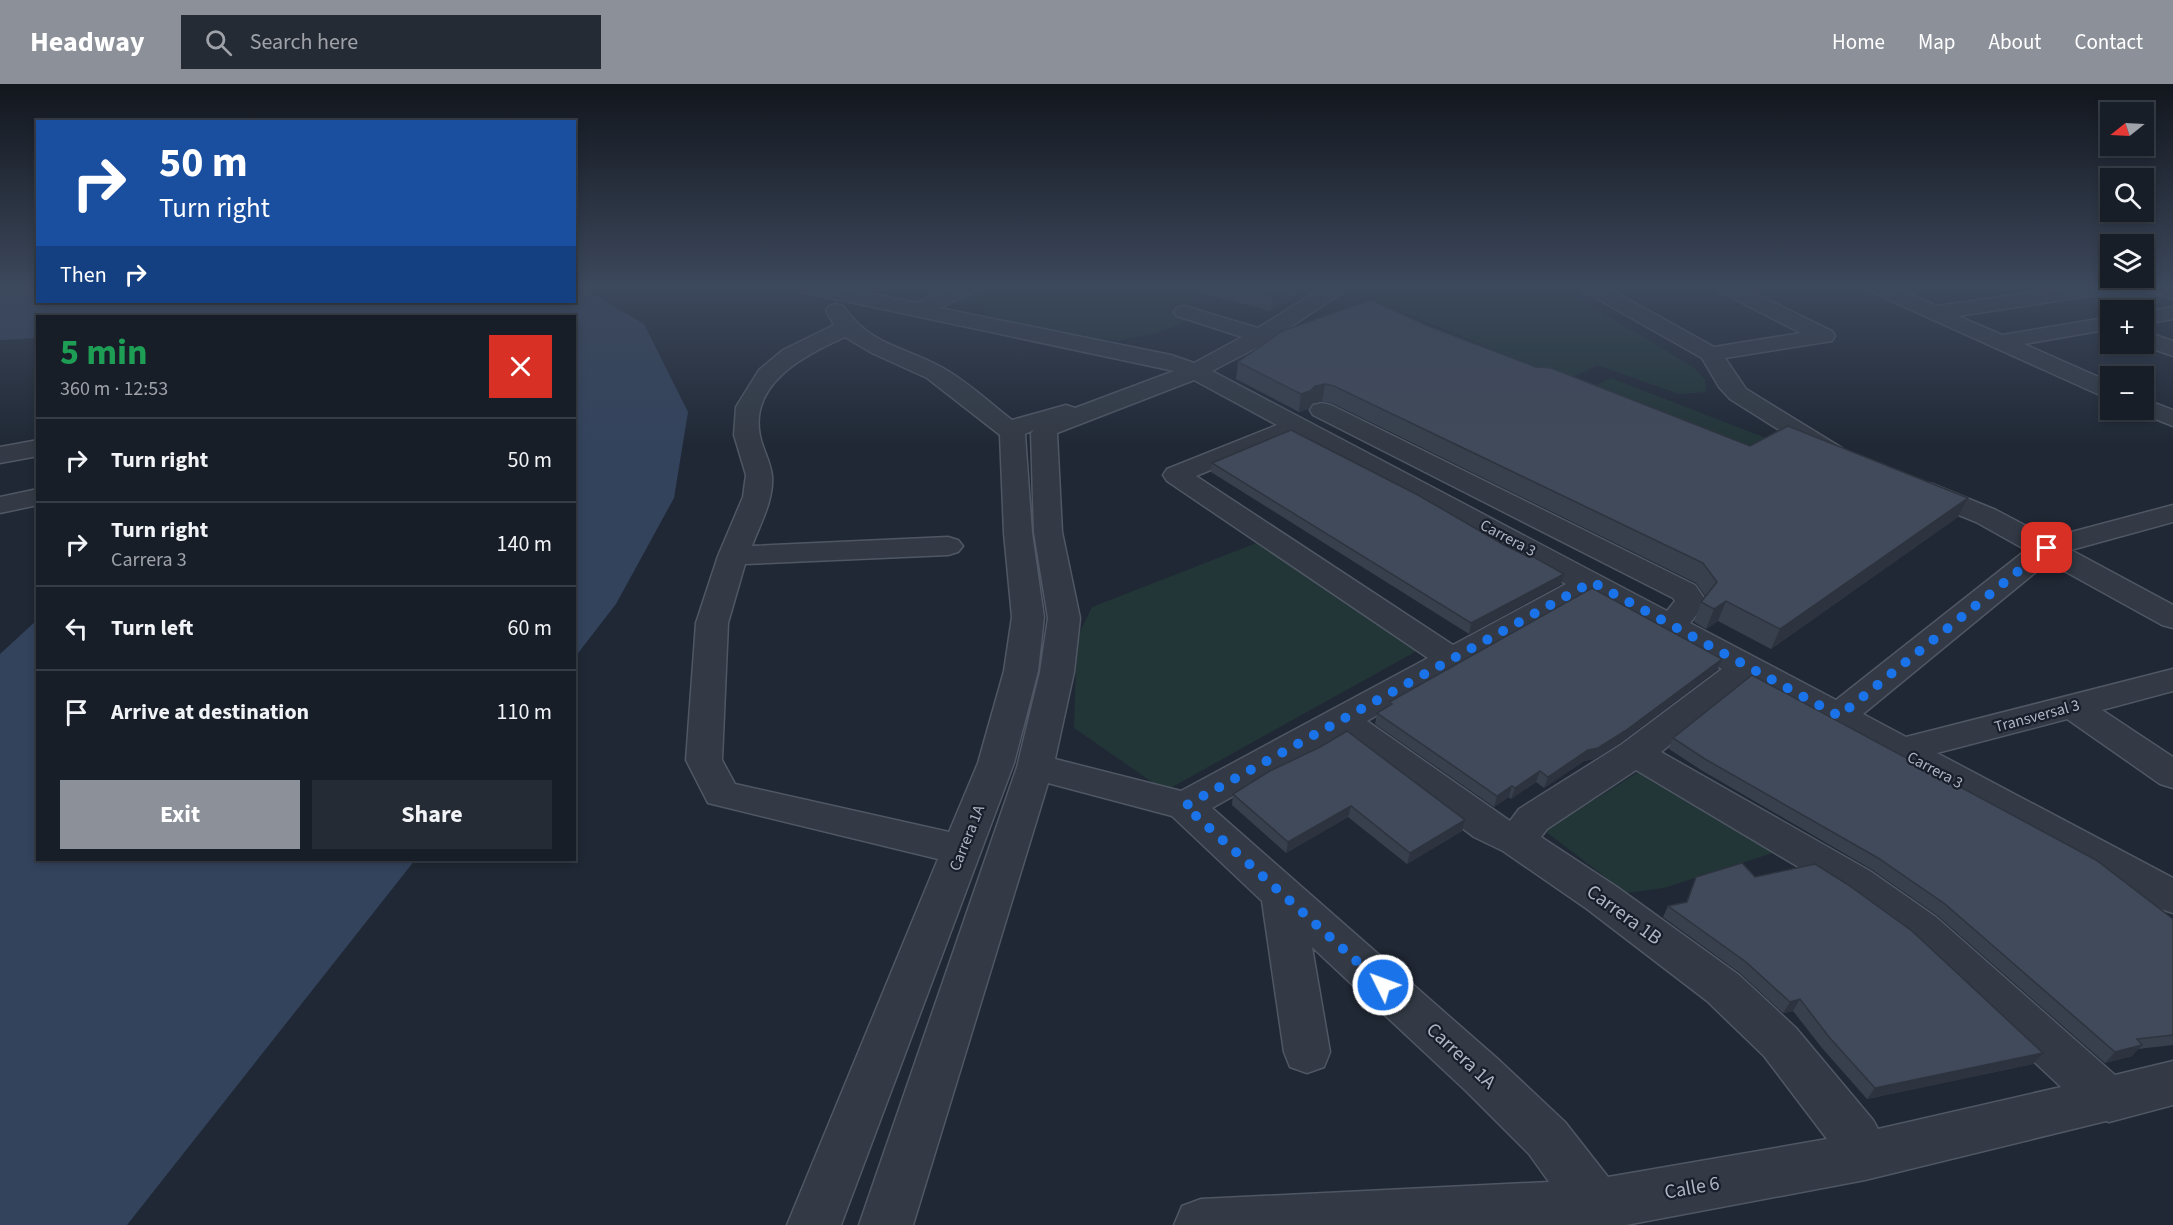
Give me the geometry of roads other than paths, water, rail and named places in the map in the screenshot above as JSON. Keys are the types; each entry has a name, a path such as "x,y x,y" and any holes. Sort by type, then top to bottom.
{"street":[{"path":"821,339 791,355 767,375 748,407 747,435 759,475 757,497 733,556 712,624 704,760 721,794 962,850"},
{"path":"867,339 886,352 932,371 965,393 1011,432 1035,420 1154,387"},
{"name":"Carrera 3","path":"1060,339 1171,362 1196,371 1592,582 2173,897"},
{"path":"886,1225 1035,767 1057,672 1064,618 1048,532 1044,433 1049,426 1196,371 1256,339"},
{"path":"1685,339 1711,354 1731,387 1738,394 1854,463"},
{"path":"1711,354 1804,339"},
{"path":"1994,339 2100,387"},
{"path":"2000,342 2016,339"},
{"path":"2154,342 2173,350"},
{"path":"1322,410 1684,592 1691,602 1671,626"},
{"path":"2154,410 2173,419"},
{"path":"1297,426 1176,475 1453,660"},
{"name":"Carrera 1A","path":"814,1225 996,763 1021,671 1028,617 1018,533 1011,432"},
{"path":"0,455 36,447"},
{"path":"1398,479 1432,465"},
{"path":"1898,481 1969,509 2047,548 2173,618"},
{"path":"0,505 36,498"},
{"path":"1839,716 2047,548 2173,513"},
{"path":"733,556 948,546"},
{"path":"1185,806 1592,582"},
{"path":"1517,841 1533,819 1635,753 1747,666"},
{"name":"Transversal 3","path":"1900,751 2173,680"},
{"path":"2073,706 2173,775"},
{"name":"Carrera 1B","path":"1340,719 1488,827 1517,841 1602,898 1723,988 1780,1042 1855,1136 1865,1156"},
{"path":"1635,753 1856,882 1922,929 2109,1100"},
{"name":"Carrera 1A","path":"1035,767 1185,806 1483,1076 1547,1138 1597,1205"},
{"path":"2098,858 2173,920"},
{"path":"1282,893 1307,1052"},
{"name":"Calle 6","path":"1201,1225 1597,1205 1865,1156 2173,1083"}],"water":[{"path":"576,339 652,339 688,412 674,498 616,604 576,656"},
{"path":"36,621 36,861 414,861 127,1225 0,1225 0,654"}]}
